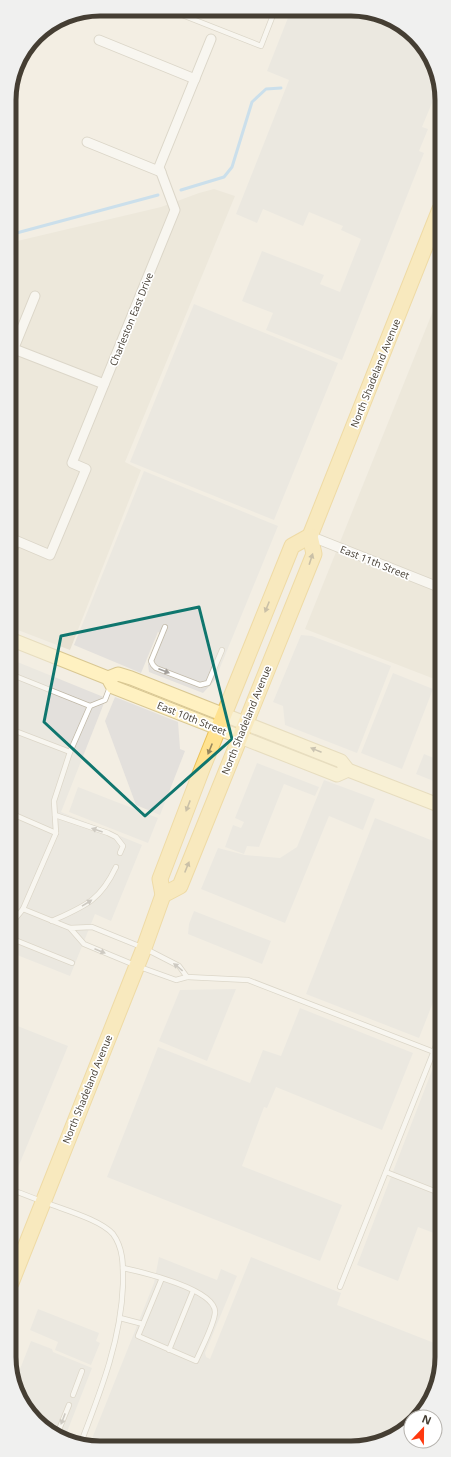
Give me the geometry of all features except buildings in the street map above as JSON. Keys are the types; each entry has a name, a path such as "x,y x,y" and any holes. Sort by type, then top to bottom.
{"main road":[{"name":"North Shadeland Avenue","path":"163,895 180,886 314,554 310,536 435,226"},
{"name":"North Shadeland Avenue","path":"16,1270 144,948 163,895 160,879 224,714 292,546 310,536"},
{"name":"East 10th Street","path":"16,642 110,681 113,687 218,729 337,775 348,770"},
{"name":"East 10th Street","path":"110,681 118,674 224,714 341,761 348,770 435,804"}],"street":[{"name":"Charleston East Drive","path":"16,541 50,555 86,469 72,463 175,210 159,166 210,39"},
{"path":"99,40 194,79"},
{"path":"87,142 161,172"},
{"path":"16,344 35,296"},
{"path":"16,350 104,384"},
{"name":"East 11th Street","path":"310,536 435,586"}],"lane":[{"path":"185,16 261,46 273,16"},
{"path":"164,627 151,661 156,668 200,685 208,682 222,650"},
{"path":"16,676 90,706 105,700 110,681"},
{"path":"16,917 22,909 56,833 54,801 70,752 90,706"},
{"path":"16,731 70,752"},
{"path":"55,815 116,837 123,846 120,853"},
{"path":"16,816 56,833"},
{"path":"52,921 76,910 94,899 109,881 116,867"},
{"path":"22,909 70,928 92,927 144,948 179,966 187,977"},
{"path":"70,928 84,944 136,966 176,980 187,977 248,980 434,1052 340,1287"},
{"path":"16,940 72,963"},
{"path":"386,1172 435,1191"},
{"path":"16,1191 97,1223 106,1228 113,1234 122,1255 123,1268 120,1318 114,1348 82,1439"},
{"path":"123,1268 162,1278 203,1295 211,1302 215,1310 213,1318 196,1361 138,1336 162,1278"},
{"path":"170,1350 193,1291"},
{"path":"120,1318 142,1324"},
{"path":"73,1395 82,1371"},
{"path":"59,1430 69,1405"}],"highlighted area":[{"path":"199,607 232,739 145,816 44,722 61,636"}],"shaded area":[{"path":"289,16 351,16 378,20 402,33 421,53 431,73 435,98 422,127 428,129 419,151 424,153 342,360 266,330 273,313 242,301 262,251 324,275 320,284 340,292 361,239 341,230 343,226 309,212 303,226 263,209 257,223 236,214 289,80 267,71"},
{"path":"214,189 235,196 125,462 141,470 70,650 16,629 16,241 161,207"},
{"path":"194,304 338,363 274,520 130,462"},
{"path":"435,306 435,679 305,629"},
{"path":"144,471 278,526 215,680 203,693 149,672 148,664 160,633 158,632 141,673 74,645"},
{"path":"301,635 312,636 391,666 357,753 285,725 283,706 273,702"},
{"path":"16,661 106,698 61,812 142,845 111,921 95,914 70,976 16,955"},
{"path":"393,673 433,689 402,769 361,753"},
{"path":"115,697 178,722 180,749 185,751 160,815 136,805 105,721"},
{"path":"424,754 435,759 435,782 416,774"},
{"path":"257,763 319,787 315,796 284,784 259,847 247,846 244,854 225,847 233,825 241,828 244,822 235,818"},
{"path":"324,780 375,799 363,830 329,816 285,923 201,889 218,848 245,855 280,858 297,847"},
{"path":"78,787 158,818 148,843 69,812"},
{"path":"375,818 435,842 435,997 419,1038 306,994"},
{"path":"194,911 271,941 262,964 188,934 189,924"},
{"path":"236,989 207,1061 159,1041 180,990"},
{"path":"300,1008 413,1053 382,1130 276,1087 267,1108 264,1107 242,1166 342,1205 320,1261 107,1177 158,1047 250,1083 263,1050 281,1056"},
{"path":"16,1025 68,1046 16,1172"},
{"path":"435,1063 435,1233 418,1227 398,1281 357,1265"},
{"path":"159,1257 217,1280 221,1269 237,1276 205,1353 206,1357 210,1359 251,1257 341,1293 337,1305 435,1343 435,1363 432,1379 424,1399 417,1409 403,1409 403,1423 393,1430 378,1437 351,1441 91,1440 154,1283"},
{"path":"38,1309 99,1333 96,1341 100,1343 91,1365 55,1350 58,1342 30,1330"},
{"path":"31,1341 92,1368 66,1434 49,1424 33,1408 20,1384 18,1374"}],"waterway":[{"path":"181,190 224,177 232,167 252,102 266,89 281,88"},
{"path":"16,233 158,195"}]}
